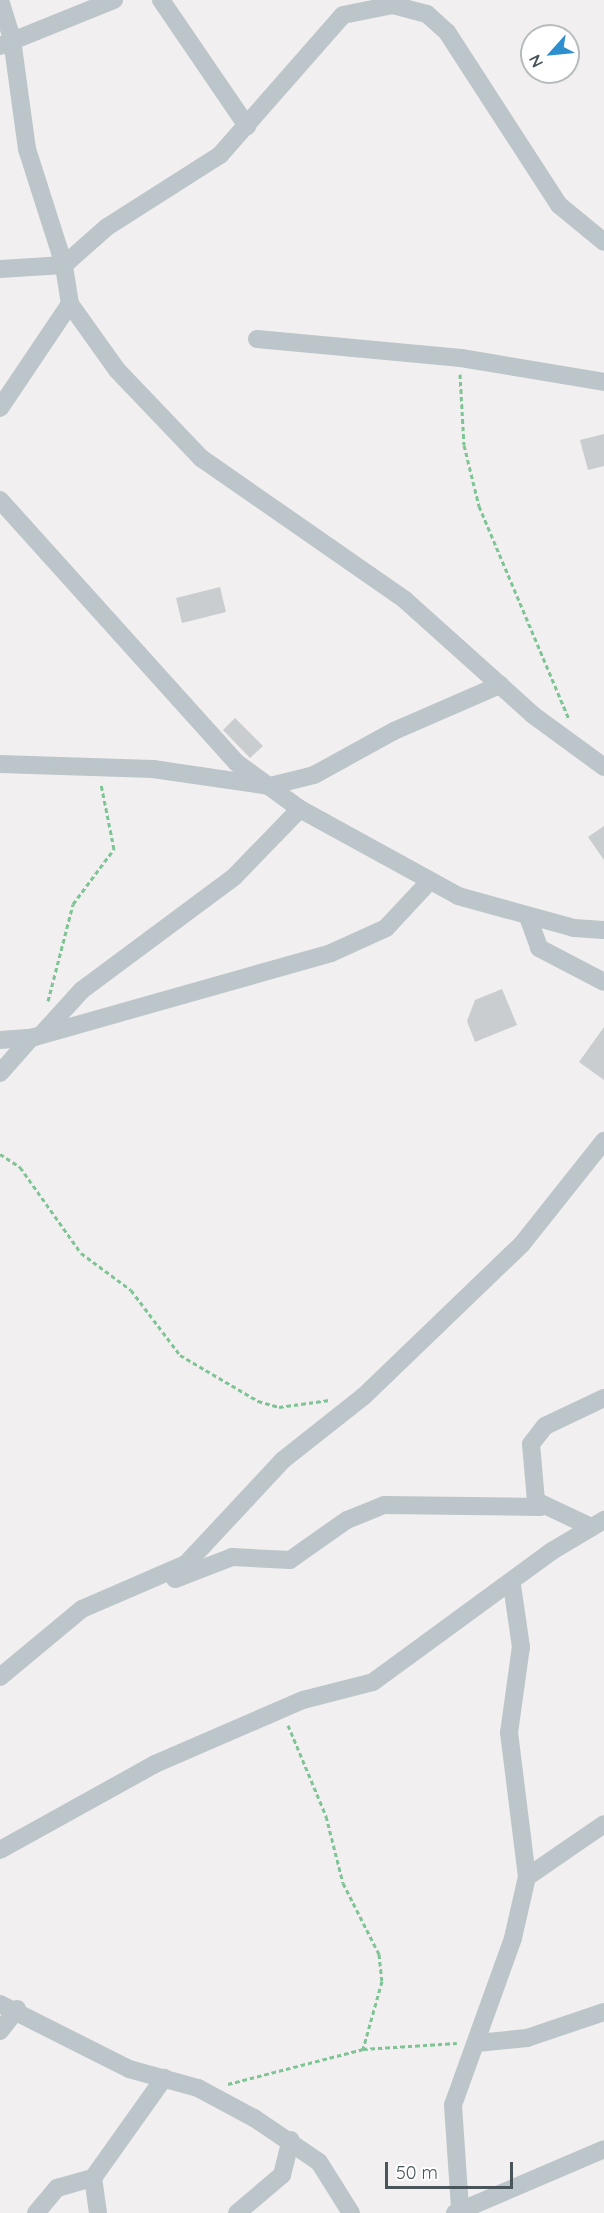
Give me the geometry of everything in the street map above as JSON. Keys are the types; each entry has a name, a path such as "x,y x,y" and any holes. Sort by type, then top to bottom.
{"street":[{"path":"0,0 27,149 63,265 70,304 117,370 201,458 405,600 500,685 604,766"},
{"path":"6,43 114,0"},
{"path":"161,0 247,126"},
{"path":"0,269 63,265 107,227 220,155 343,15 392,2 427,14 447,32 559,205 604,242"},
{"path":"0,408 70,304"},
{"path":"257,339 461,358 604,381"},
{"path":"0,500 237,763 300,809 428,883 528,917 604,930"},
{"path":"0,764 97,765 270,786 314,775 394,731 500,685"},
{"path":"0,1073 82,990 234,877 300,809"},
{"path":"0,1040 35,1037 366,940 402,915 428,883"},
{"path":"528,917 539,948 604,982"},
{"path":"0,1677 82,1609 161,1578 194,1556 298,1446 364,1396 522,1244 604,1141"},
{"path":"542,1507 530,1487 533,1436 604,1398"},
{"path":"161,1578 176,1579 232,1557 290,1560 347,1520 384,1505 542,1507 597,1524"},
{"path":"0,1850 47,1828 120,1780 281,1710 373,1682 597,1524"},
{"path":"512,1585 521,1647 509,1733 528,1877 477,2043 453,2105 457,2211 604,2149"},
{"path":"528,1877 604,1824"},
{"path":"0,2031 8,2007 123,2066 208,2092 291,2140 330,2173 351,2213"},
{"path":"477,2043 527,2038 604,2012"},
{"path":"36,2213 57,2188 93,2178 164,2078"},
{"path":"237,2213 282,2175 291,2140"},
{"path":"93,2178 98,2213"}],"path":[{"path":"461,358 464,445 479,506 581,748"},
{"path":"45,1011 72,904 114,849 97,765"},
{"path":"0,1154 20,1167 81,1254 131,1290 180,1355 246,1397 279,1407 364,1396"},
{"path":"281,1710 326,1816 343,1883 379,1954 382,1981 363,2049"},
{"path":"208,2092 363,2049 477,2043"}],"building":[{"path":"604,434 604,466 588,470 580,440"},
{"path":"220,587 226,612 182,623 176,598"},
{"path":"235,718 263,746 250,758 223,730"},
{"path":"604,826 604,860 588,837"},
{"path":"502,989 517,1025 475,1042 467,1021 475,1000"},
{"path":"604,1027 604,1080 579,1062"}]}
